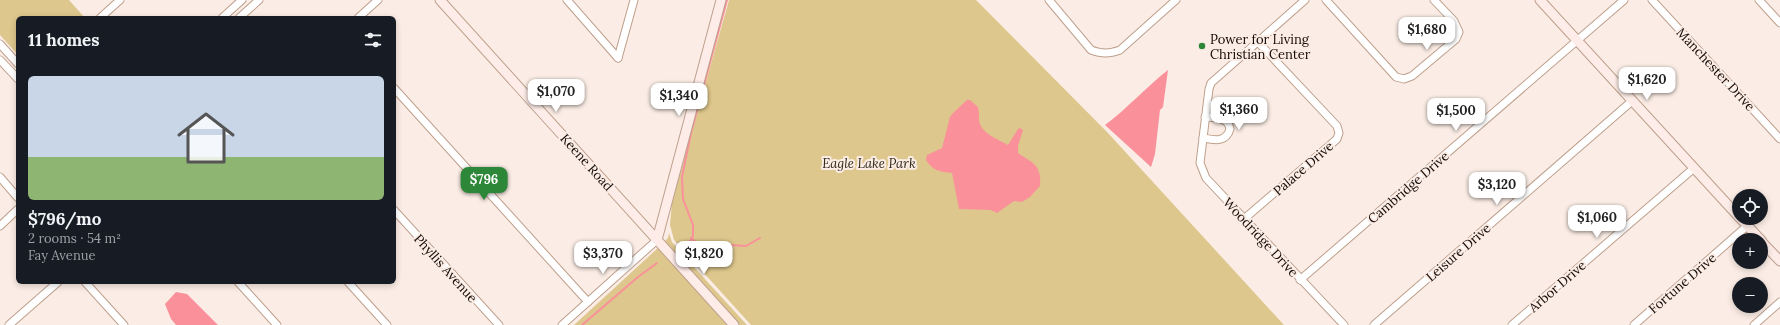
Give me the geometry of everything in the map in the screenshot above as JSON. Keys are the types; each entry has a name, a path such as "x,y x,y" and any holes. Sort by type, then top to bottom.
{"street":[{"path":"102,16 120,0"},
{"path":"224,16 242,0"},
{"path":"241,16 259,0"},
{"path":"360,16 378,0"},
{"name":"Keene Road","path":"440,0 734,325"},
{"path":"567,0 618,58 634,0"},
{"path":"562,325 657,240 721,0"},
{"path":"1054,2 1092,50 1110,54 1120,50 1176,0"},
{"name":"Woodridge Drive","path":"1305,0 1211,83 1200,163 1206,178 1300,280 1344,325"},
{"path":"1326,0 1396,77 1404,79 1412,76 1456,39 1459,32 1454,21 1434,0"},
{"path":"1540,0 1732,208"},
{"name":"Cambridge Drive","path":"1300,280 1624,0"},
{"name":"Manchester Drive","path":"1652,0 1780,139"},
{"path":"1759,0 1780,23"},
{"name":"Palace Drive","path":"1244,219 1337,139 1339,133 1336,126 1257,41"},
{"path":"0,44 16,62"},
{"path":"0,60 16,77"},
{"path":"396,90 588,302"},
{"name":"Leisure Drive","path":"1374,325 1632,101"},
{"path":"1203,138 1220,140 1227,136 1230,129 1227,122 1222,119 1206,117"},
{"name":"Arbor Drive","path":"1512,325 1694,168"},
{"path":"0,177 16,196"},
{"path":"0,226 16,211"},
{"name":"Phyllis Avenue","path":"396,212 498,325"},
{"path":"1748,226 1754,233"},
{"name":"Fortune Drive","path":"1634,325 1748,226"},
{"path":"1768,248 1780,261"},
{"path":"9,325 56,284"},
{"path":"87,284 124,325"},
{"path":"240,284 277,325"},
{"path":"350,284 387,325"},
{"path":"1754,325 1780,302"}],"green space":[{"path":"0,0 69,0 83,16 16,16 16,53 0,35"},
{"name":"Eagle Lake Park","path":"729,0 976,0 1108,133 1284,325 751,325 674,240 670,225 672,202"},
{"path":"669,233 672,242 682,254 747,325 739,325 664,242 668,238"},
{"path":"659,247 730,325 574,325"}],"shaded area":[{"path":"1168,70 1163,107 1160,110 1155,154 1151,167 1105,125"},
{"path":"967,100 970,100 978,107 980,125 983,129 1008,145 1018,129 1020,128 1023,130 1018,146 1018,153 1032,162 1038,169 1040,186 1030,197 1022,202 1014,201 997,213 991,210 959,209 952,173 937,170 931,167 926,160 927,155 942,148 950,117"},
{"path":"176,292 187,294 218,325 176,325 171,319 165,304"}],"waterway":[{"path":"683,247 689,243 693,236 693,225 683,199 682,177 691,133 727,0"},
{"path":"691,238 706,250 712,252 730,245 746,246 760,238"},
{"path":"582,325 638,277 657,263"}],"place":[{"name":"Power for Living Christian Center","path":"1202,46"}]}
